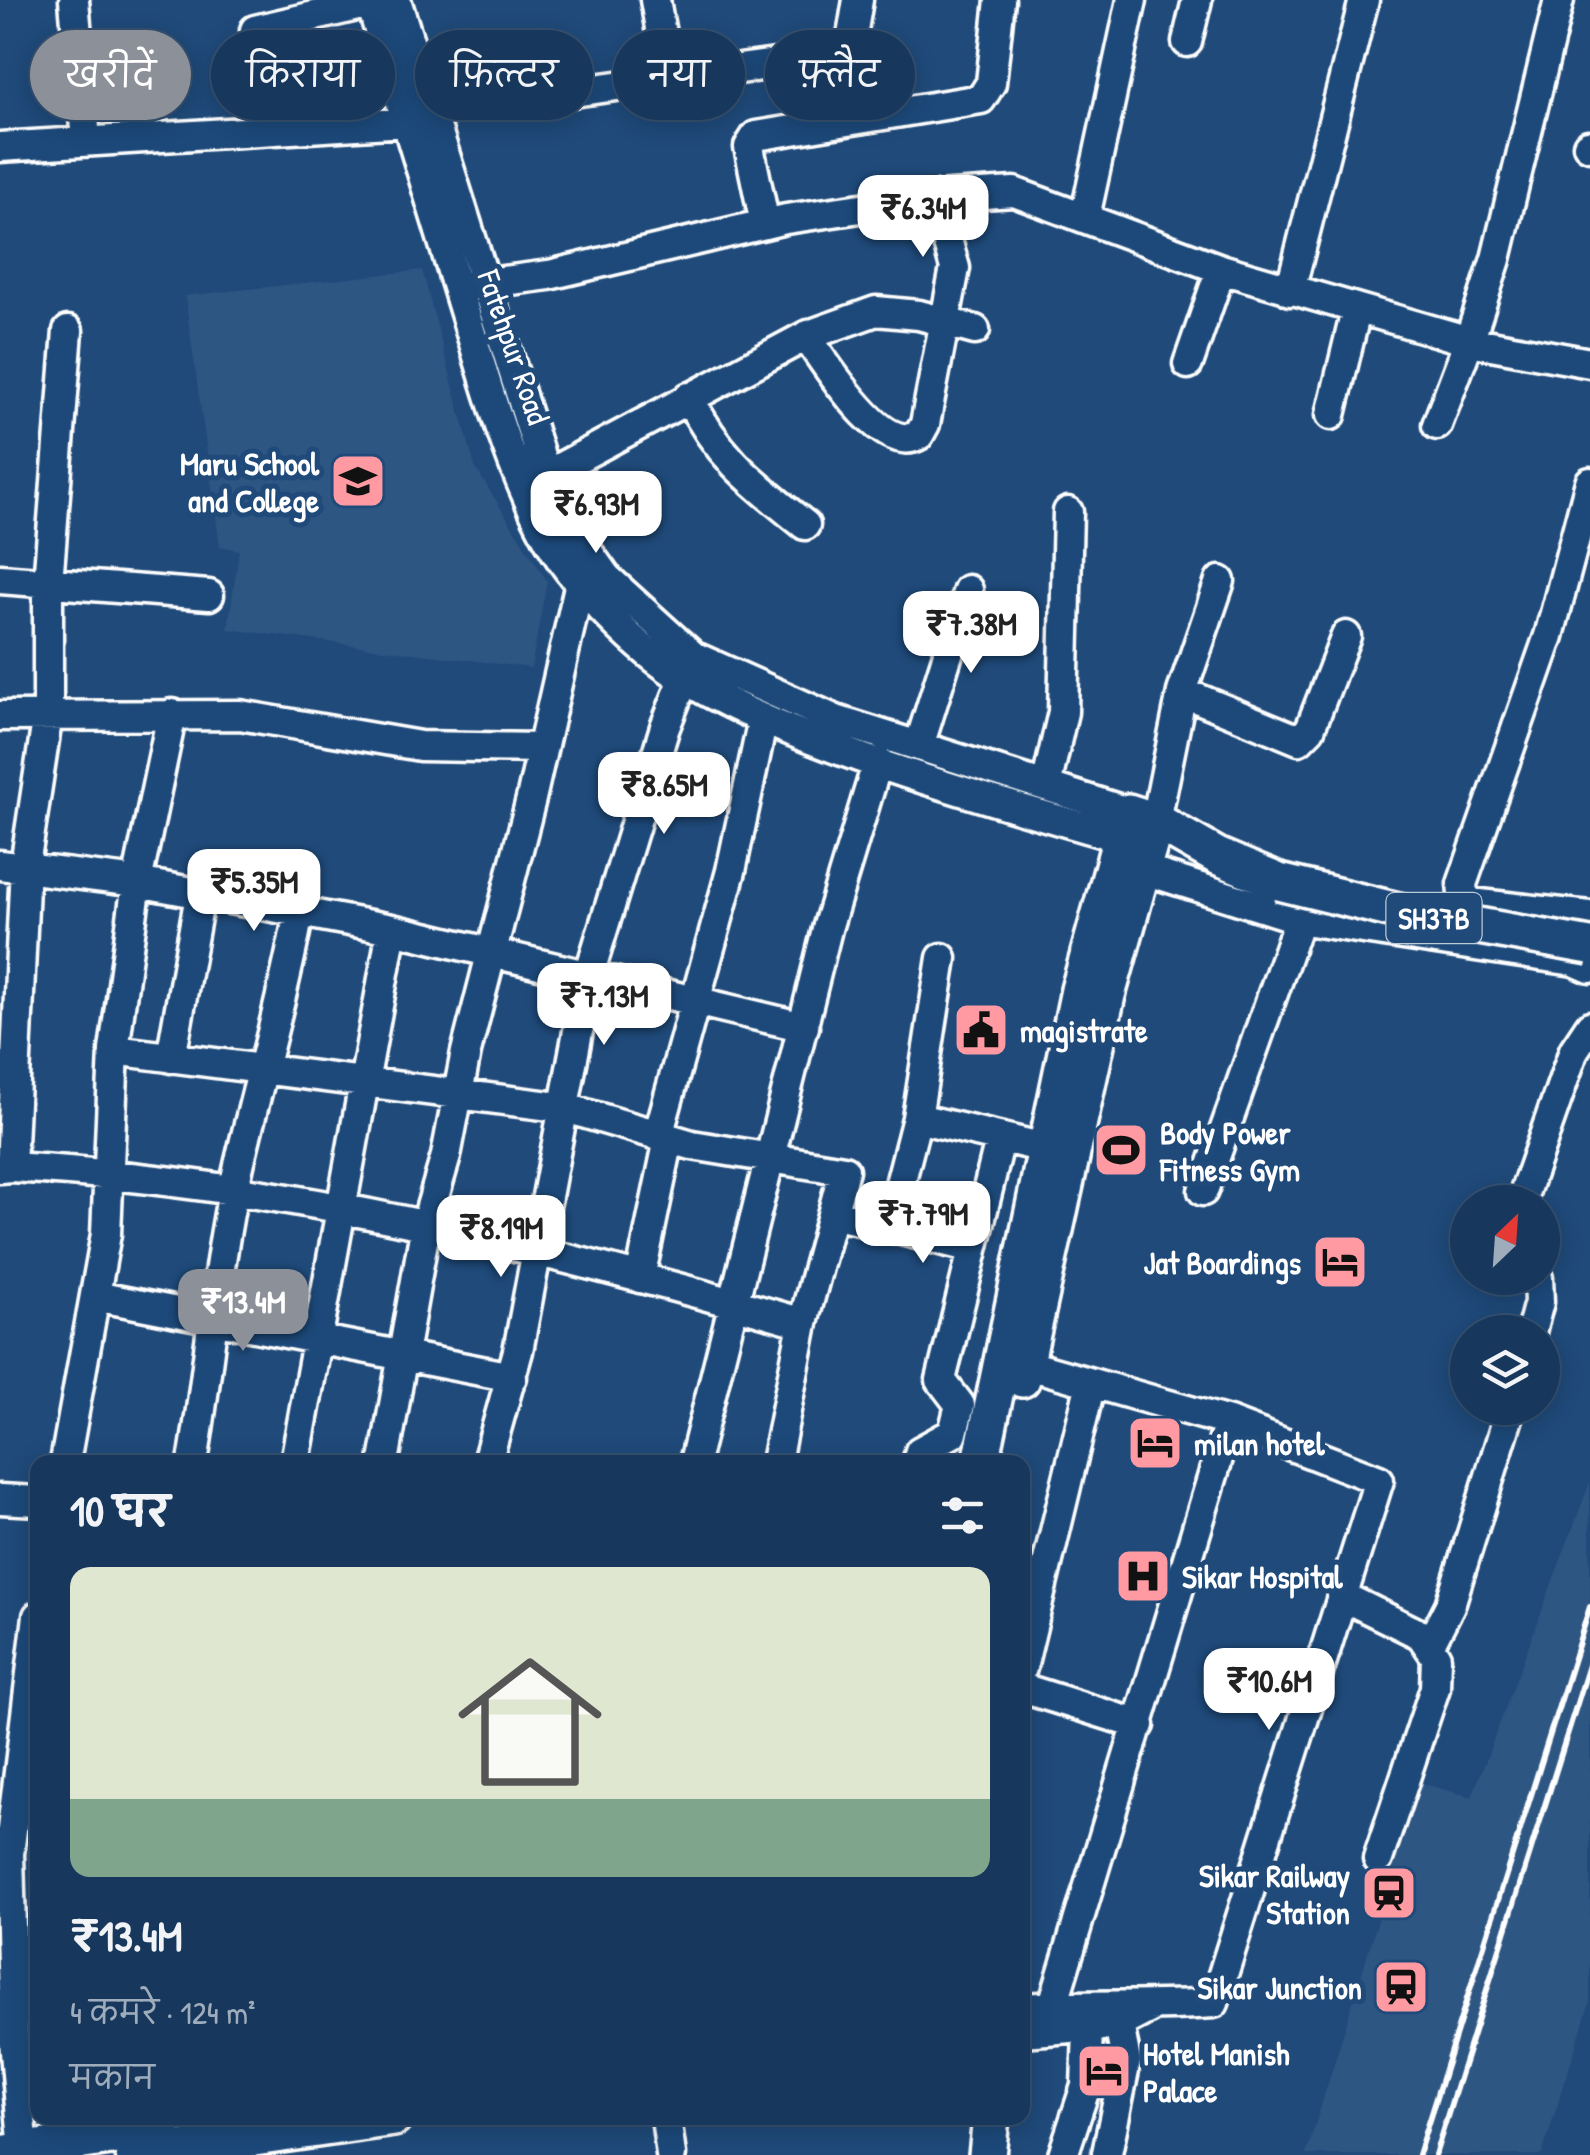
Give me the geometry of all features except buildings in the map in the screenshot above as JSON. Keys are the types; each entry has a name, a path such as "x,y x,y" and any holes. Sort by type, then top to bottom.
{"main road":[{"name":"SH37B","path":"1139,837 1217,856 1279,882 1406,913 1590,946"},
{"path":"982,1455 1079,990 1139,837"},
{"path":"1006,1455 1139,837"},
{"path":"10,2153 184,2125"},
{"path":"134,2155 345,2125"},
{"path":"966,2125 966,2155"},
{"path":"987,2155 990,2125"}],"street":[{"path":"74,0 86,141"},
{"path":"656,0 661,30"},
{"path":"745,68 849,54 858,0"},
{"path":"765,224 749,146 756,136 981,99 991,83 1000,0"},
{"path":"1085,217 1132,0"},
{"path":"1188,42 1197,0"},
{"path":"1290,291 1364,0"},
{"path":"1437,425 1496,259 1558,0"},
{"path":"255,30 379,1"},
{"name":"Fatehpur Road","path":"379,1 415,110"},
{"path":"0,147 415,119"},
{"name":"Fatehpur Road","path":"418,120 535,480 549,540 580,582 639,645 684,678 763,719 878,760 1139,837"},
{"path":"470,285 549,274 765,224 935,197 1014,192 1290,291 1469,341 1590,363"},
{"path":"806,336 873,424 910,440 925,424 955,268 935,197"},
{"path":"1188,364 1222,269"},
{"path":"1331,415 1356,310"},
{"path":"975,330 876,311 806,336 535,480 606,577 693,656 791,702 1046,786 1297,919 1574,960 1590,968"},
{"path":"68,331 48,583 48,714 12,865 5,1168 112,1173 340,1206 536,1248 803,1323"},
{"path":"689,397 709,438 735,468 806,525"},
{"path":"1589,490 1549,636 1462,884 1462,894 1471,904 1590,916"},
{"path":"1046,786 1063,712 1068,512"},
{"path":"0,579 209,595"},
{"path":"1139,837 1220,581"},
{"path":"385,1455 426,1224 461,1093 466,1052 493,956 580,582"},
{"path":"920,746 968,590"},
{"path":"1182,692 1299,740 1310,729 1346,636"},
{"path":"488,1455 496,1417 512,1377 588,978 665,727 684,678"},
{"path":"66,1455 112,1173 114,1050 126,994 137,882 172,714"},
{"path":"0,716 240,715 420,746 540,748"},
{"path":"640,1278 663,1137 693,1002 731,871 763,719"},
{"path":"696,1455 827,929 878,760"},
{"path":"12,865 137,882 392,929 804,1027"},
{"path":"171,1058 200,895"},
{"path":"1463,946 1471,904"},
{"path":"195,1455 235,1188 299,912"},
{"path":"1204,1191 1297,919"},
{"path":"296,1455 392,929"},
{"path":"890,1227 918,1118 942,958"},
{"path":"1526,1185 1574,1050 1590,1026"},
{"path":"114,1050 566,1108 663,1137 844,1170 803,1323 777,1455"},
{"path":"918,1118 1045,1148"},
{"path":"919,1455 952,1433 960,1405 941,1380 1000,1140"},
{"path":"832,1214 972,1248"},
{"path":"95,1296 512,1377"},
{"path":"1026,1364 1230,1422 1379,1480 1214,2004 1152,2008 1116,2002 1030,2008"},
{"path":"1030,1635 1091,1382"},
{"path":"1054,2006 1230,1422"},
{"path":"1429,1646 1450,1605 1506,1425"},
{"path":"0,1499 30,1501"},
{"path":"1342,1596 1421,1635 1436,1657 1435,1688 1378,1859"},
{"path":"1030,1691 1140,1725"},
{"path":"10,2153 14,2041 8,1791 30,1760"},
{"path":"1030,2032 1119,2024 1152,2008"},
{"path":"1106,2153 1126,2061 1119,2024"},
{"path":"1063,2155 1086,2086 1088,2028"},
{"path":"667,2125 671,2155"}],"shaded area":[{"path":"422,270 475,467 547,581 531,668 228,629 239,550 220,546 185,296"},
{"path":"1590,1482 1590,2001 1542,2155 1306,2155 1420,1783 1472,1797"}],"railway":[{"path":"1418,2155 1590,1607"},
{"path":"1435,2155 1590,1662"}],"place":[{"name":"Maru School and College","path":"358,481"},
{"name":"magistrate","path":"981,1030"},
{"name":"Body Power Fitness Gym","path":"1121,1150"},
{"name":"Jat Boardings","path":"1340,1262"},
{"name":"milan hotel","path":"1155,1443"},
{"name":"Sikar Hospital","path":"1143,1576"},
{"name":"Sikar Railway Station","path":"1389,1893"},
{"name":"Sikar Junction","path":"1401,1987"},
{"name":"Hotel Manish Palace","path":"1104,2071"}]}
